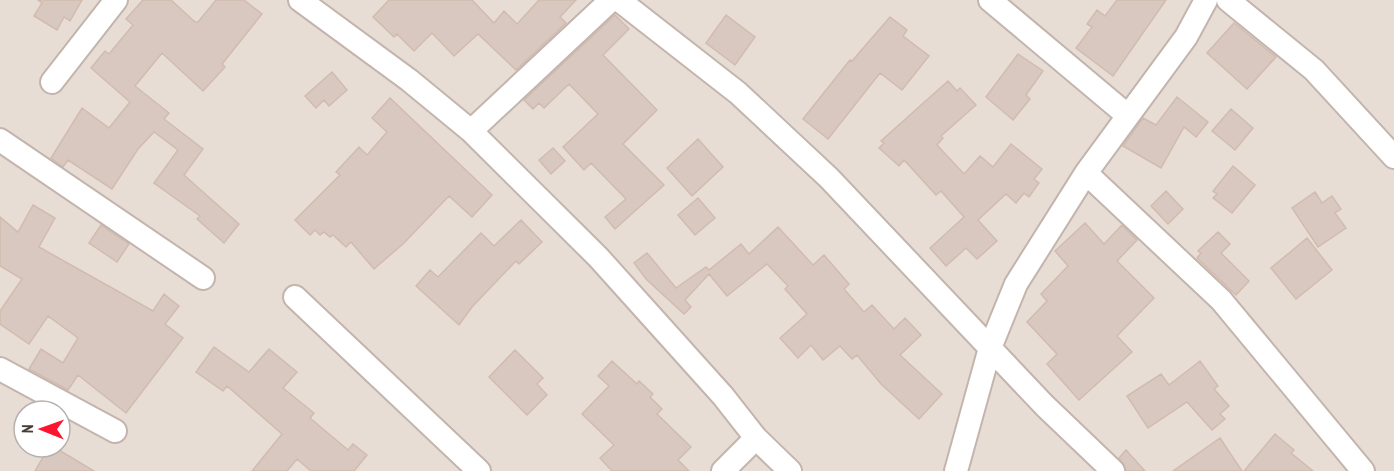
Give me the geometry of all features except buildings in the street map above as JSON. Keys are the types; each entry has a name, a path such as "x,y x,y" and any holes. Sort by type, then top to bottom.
{"street":[{"path":"52,82 116,0"},
{"path":"300,0 410,80 471,131 598,257 723,396 756,438 790,471"},
{"path":"471,131 611,0"},
{"path":"619,0 738,93 829,178 990,348 1113,471"},
{"path":"990,0 1127,115"},
{"path":"956,471 990,348 1016,284 1086,173 1186,37 1206,0"},
{"path":"1228,0 1314,70 1394,157"},
{"path":"0,140 202,278"},
{"path":"1086,173 1221,300 1363,471"},
{"path":"295,297 479,471"},
{"path":"0,369 116,431"},
{"path":"723,471 756,438"}],"shaded area":[{"path":"0,0 1394,0 1394,471 0,471"}]}
